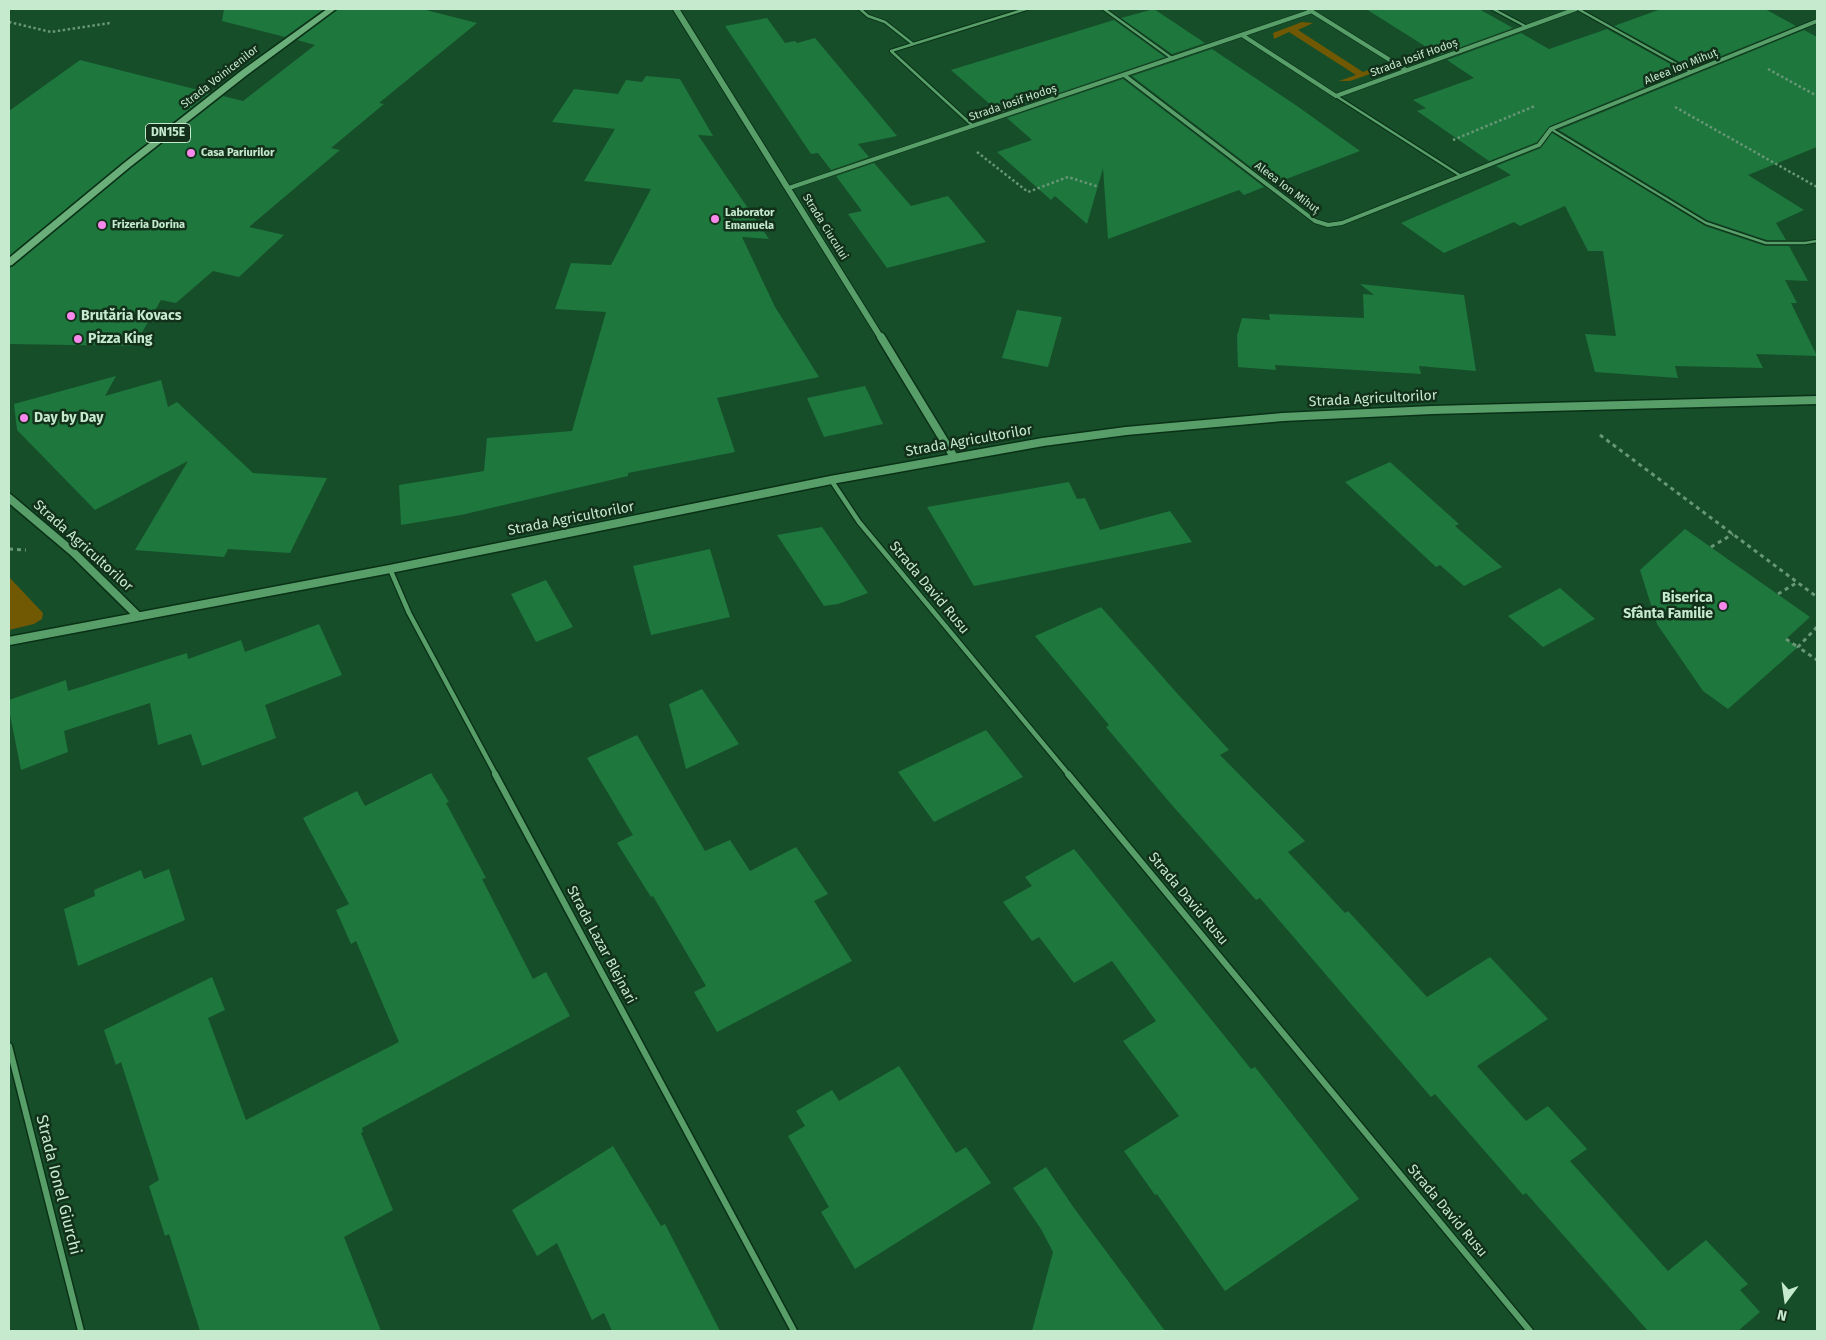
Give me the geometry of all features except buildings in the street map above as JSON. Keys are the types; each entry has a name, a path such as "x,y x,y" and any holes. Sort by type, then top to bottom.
{"main road":[{"name":"Strada Voinicenilor","path":"9,263 174,128 274,50 332,9"}],"street":[{"name":"Strada Ciucului","path":"676,9 789,188 954,457"},
{"path":"1308,9 1406,70"},
{"name":"Strada Iosif Hodoș","path":"1336,96 1525,26 1577,9"},
{"name":"Strada Iosif Hodoș","path":"789,188 1312,11"},
{"name":"Aleea Ion Mihuț","path":"1124,75 1315,221 1328,225 1342,224 1539,145 1551,129 1817,21"},
{"path":"1242,35 1336,96"},
{"name":"Strada Agricultorilor","path":"9,641 390,569 831,480 1043,442 1126,431 1283,417 1432,410 1817,400"},
{"name":"Strada David Rusu","path":"831,480 859,522 1530,1331"},
{"name":"Strada Agricultorilor","path":"9,498 73,552 138,616"},
{"name":"Strada Lazar Blejnari","path":"390,569 409,613 794,1331"},
{"name":"Strada Ionel Giurchi","path":"9,1046 82,1331"}],"lane":[{"path":"860,9 868,16 886,22 913,44"},
{"path":"974,126 890,51 1026,9"},
{"path":"1104,9 1173,59"},
{"path":"1493,9 1525,26"},
{"path":"1577,9 1691,72"},
{"path":"1336,96 1461,176"},
{"path":"1551,129 1706,223 1766,243 1817,241"}],"path":[{"path":"9,22 51,32 110,23"},
{"path":"1768,69 1817,96"},
{"path":"1670,105 1817,187"},
{"path":"974,150 1028,192 1068,177 1099,187"},
{"path":"1597,433 1817,597"},
{"path":"1711,547 1733,534"},
{"path":"1778,594 1798,582"},
{"path":"1798,647 1817,629"},
{"path":"1786,639 1817,660"}],"shaded area":[{"path":"1302,22 1313,23 1298,30 1363,72 1380,66 1373,73 1350,81 1339,81 1356,75 1289,32 1274,39 1273,33"},
{"path":"9,577 43,613 42,619 34,624 9,630"}],"place":[{"name":"Casa Pariurilor","path":"191,153"},
{"name":"Laborator Emanuela","path":"715,219"},
{"name":"Frizeria Dorina","path":"102,225"},
{"name":"Brutăria Kovacs","path":"71,316"},
{"name":"Pizza King","path":"78,339"},
{"name":"Day by Day","path":"24,418"},
{"name":"Biserica Sfânta Familie","path":"1723,606"}]}
